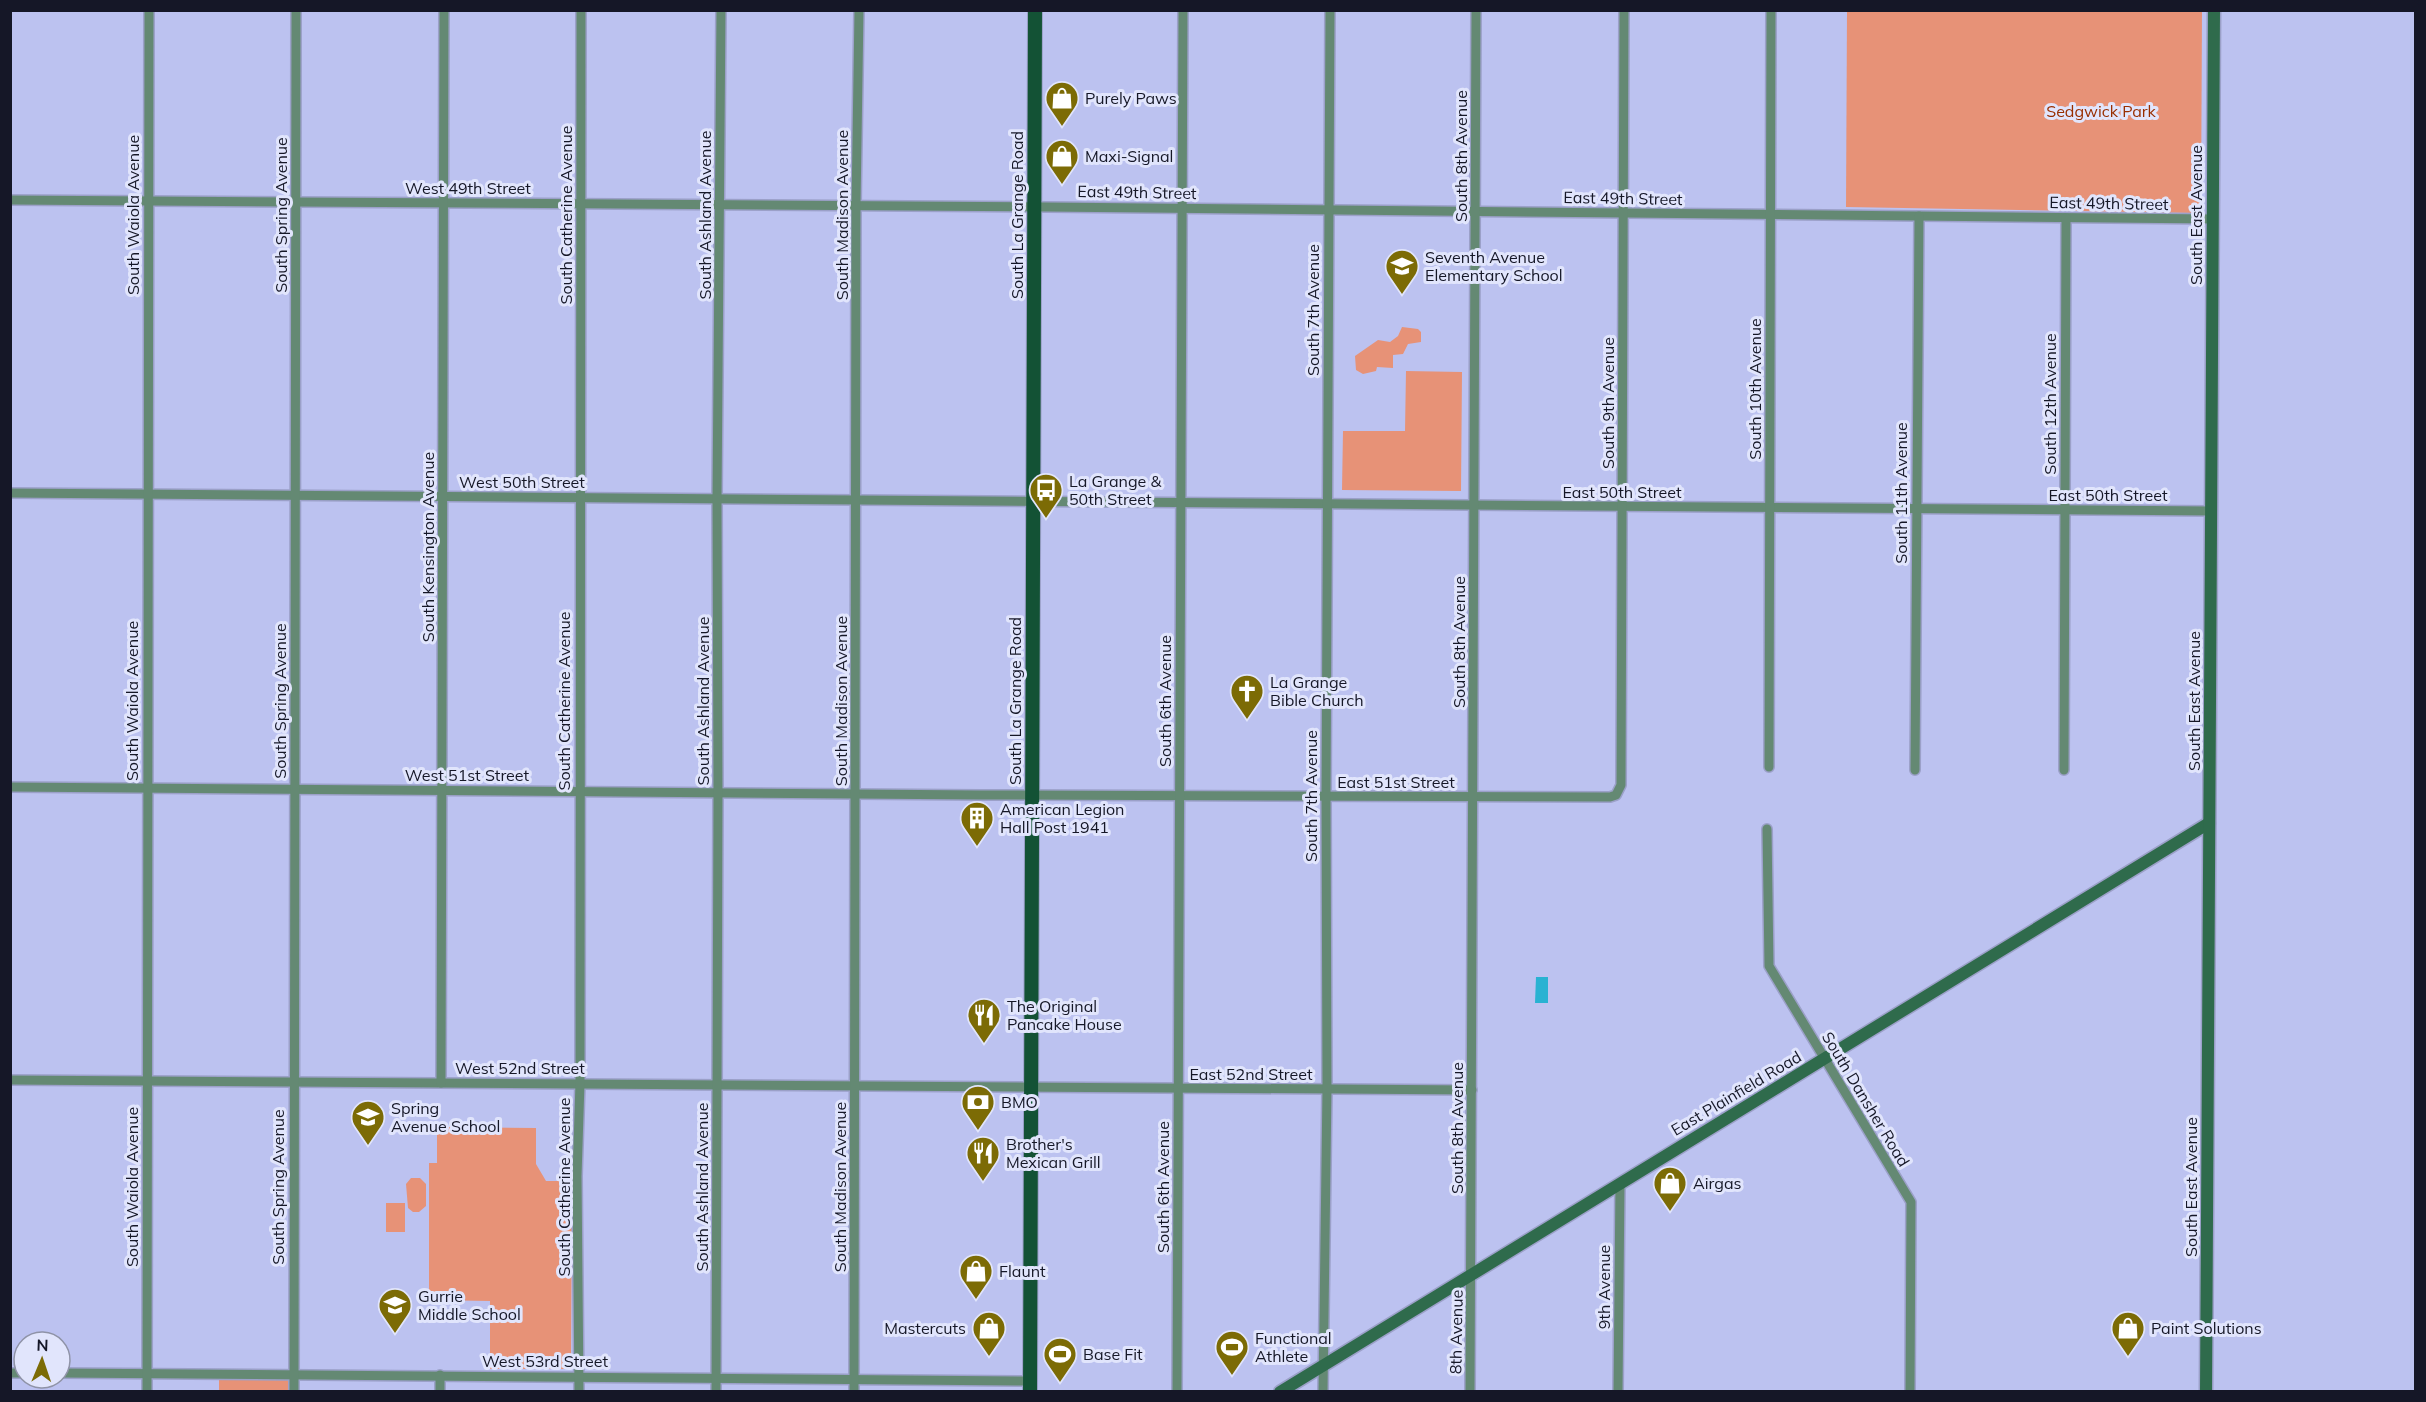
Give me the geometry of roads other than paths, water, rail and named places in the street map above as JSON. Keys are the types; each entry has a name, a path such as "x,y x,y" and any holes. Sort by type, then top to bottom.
{"main road":[{"name":"South La Grange Road","path":"1030,1386 1035,10"},
{"name":"South East Avenue","path":"2206,1392 2214,10"},
{"name":"East Plainfield Road","path":"1280,1392 2209,823"}],"street":[{"name":"South Waiola Avenue","path":"147,1392 149,10"},
{"name":"South Spring Avenue","path":"294,1392 296,10"},
{"name":"South Kensington Avenue","path":"441,1083 444,10"},
{"name":"South Catherine Avenue","path":"579,1392 581,10"},
{"name":"South Ashland Avenue","path":"716,1392 717,498 721,10"},
{"name":"South Madison Avenue","path":"854,1392 856,205 859,10"},
{"name":"South 6th Avenue","path":"1177,1392 1183,10"},
{"name":"South 7th Avenue","path":"1323,1392 1327,1088 1326,797 1330,10"},
{"name":"South 8th Avenue","path":"1472,1274 1476,10"},
{"name":"South 9th Avenue","path":"1616,795 1621,785 1624,10"},
{"name":"South 10th Avenue","path":"1769,767 1771,10"},
{"name":"West 49th Street","path":"10,200 1034,207"},
{"name":"East 49th Street","path":"1034,207 2213,219"},
{"name":"South 11th Avenue","path":"1915,770 1919,216"},
{"name":"South 12th Avenue","path":"2064,770 2066,218"},
{"name":"West 50th Street","path":"10,493 717,498 1032,503"},
{"name":"East 50th Street","path":"1032,503 2211,511"},
{"name":"West 51st Street","path":"10,787 1031,795"},
{"name":"East 51st Street","path":"1031,795 1605,799 1616,795"},
{"name":"South Dansher Road","path":"1767,829 1769,966 1911,1202 1910,1392"},
{"name":"West 52nd Street","path":"10,1080 1030,1087"},
{"name":"East 52nd Street","path":"1030,1087 1472,1090"},
{"name":"9th Avenue","path":"1618,1392 1620,1184"},
{"name":"8th Avenue","path":"1470,1392 1472,1274"},
{"name":"West 53rd Street","path":"72,1373 716,1377 854,1379 1030,1386"},
{"path":"440,1375 440,1392"}],"water":[{"path":"1536,977 1548,977 1548,1003 1535,1003"}],"place":[{"name":"Purely Paws","path":"1062,127"},
{"name":"Maxi-Signal","path":"1062,185"},
{"name":"Seventh Avenue Elementary School","path":"1402,295"},
{"name":"La Grange & 50th Street","path":"1046,519"},
{"name":"La Grange Bible Church","path":"1247,720"},
{"name":"American Legion Hall Post 1941","path":"977,847"},
{"name":"The Original Pancake House","path":"984,1044"},
{"name":"BMO","path":"978,1131"},
{"name":"Spring Avenue School","path":"368,1146"},
{"name":"Brother's Mexican Grill","path":"983,1182"},
{"name":"Airgas","path":"1670,1212"},
{"name":"Flaunt","path":"976,1300"},
{"name":"Gurrie Middle School","path":"395,1334"},
{"name":"Mastercuts","path":"989,1357"},
{"name":"Paint Solutions","path":"2128,1357"},
{"name":"Functional Athlete","path":"1232,1376"},
{"name":"Base Fit","path":"1060,1383"}],"park label":[{"name":"Sedgwick Park","path":"2101,111"}]}
